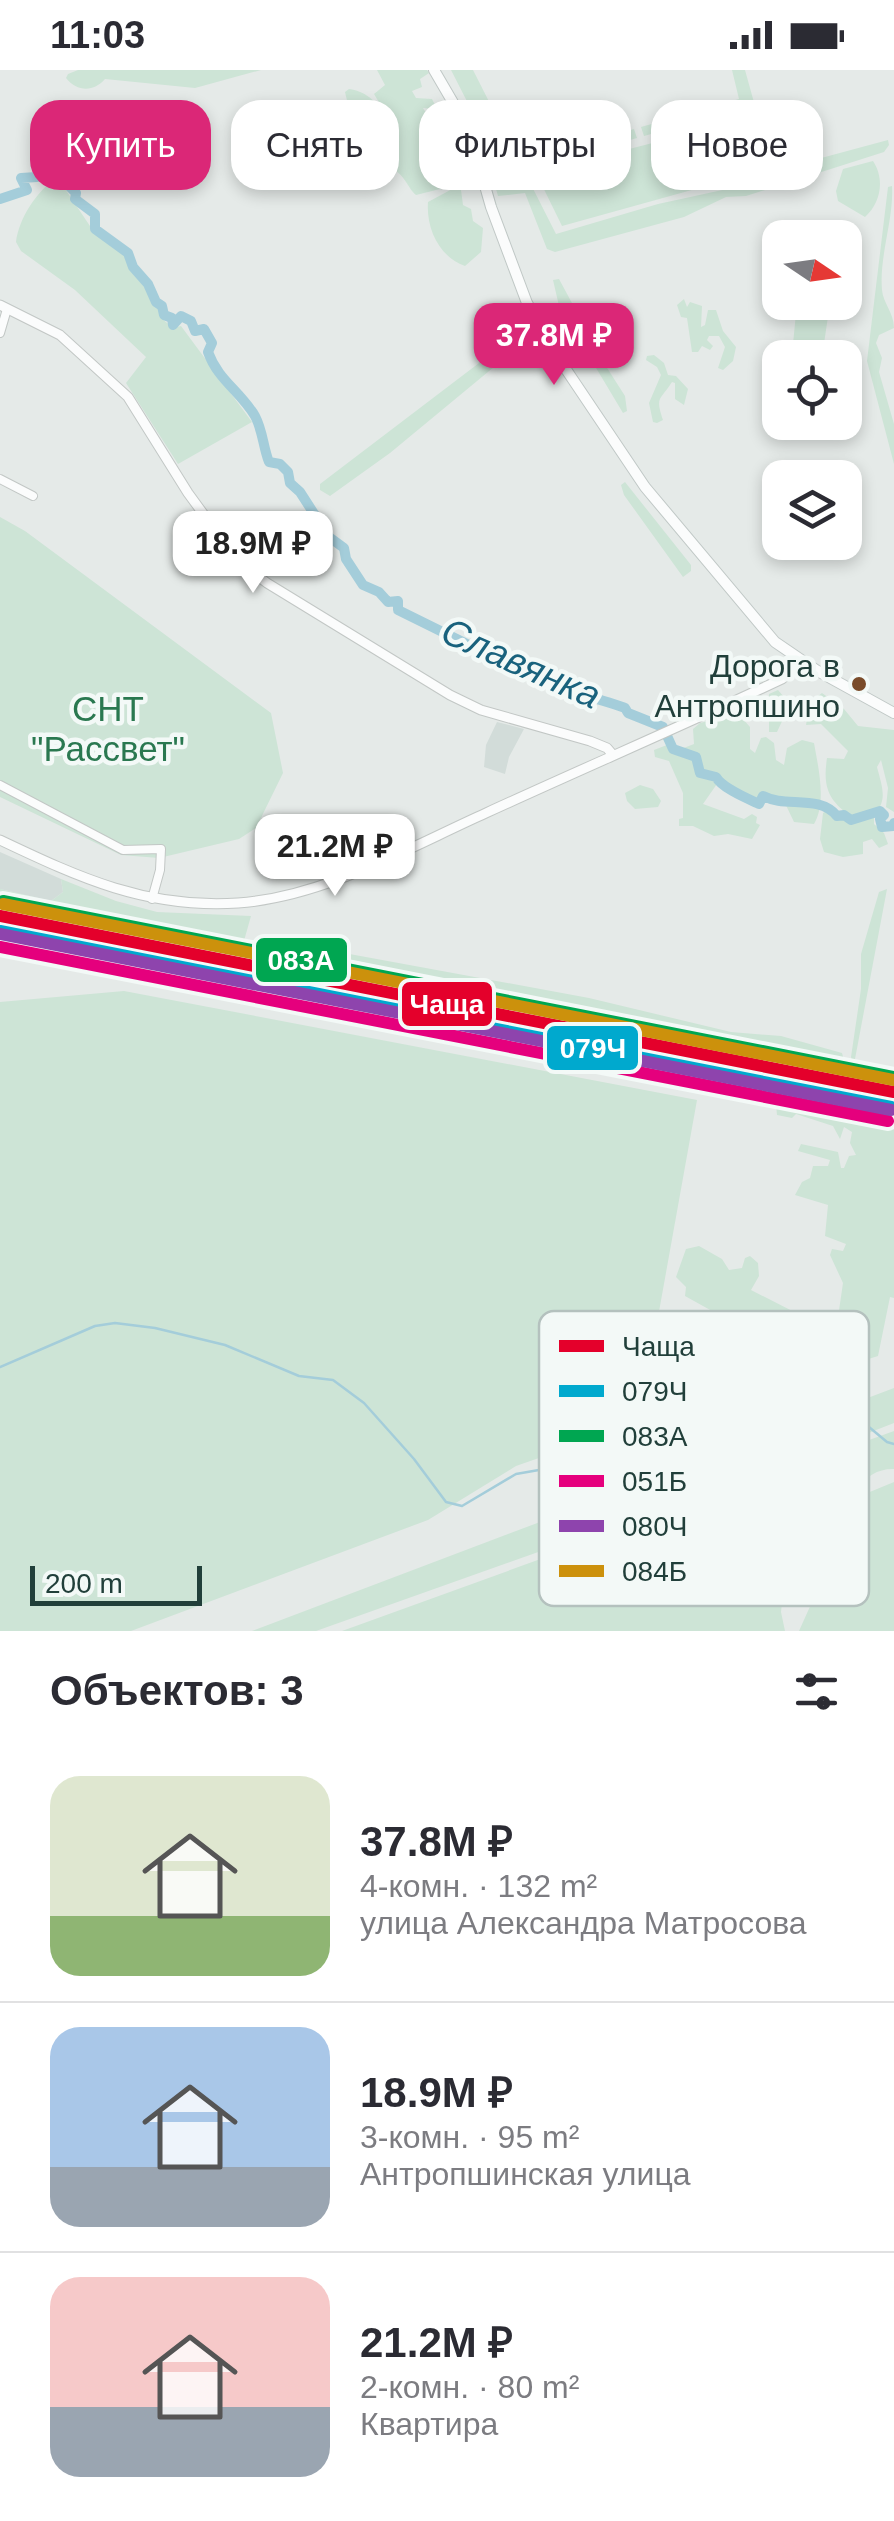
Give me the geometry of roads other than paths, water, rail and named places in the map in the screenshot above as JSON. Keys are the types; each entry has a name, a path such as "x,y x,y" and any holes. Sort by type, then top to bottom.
{"main road":[{"path":"434,70 469,130 508,256 527,302 553,350 645,487 757,624 804,662 894,712"}],"street":[{"path":"0,333 4,307 60,335 128,397 209,524 237,560 267,582 450,695 481,710 590,741 614,755"},
{"path":"0,479 33,496"},
{"path":"0,840 90,882 152,899 238,903 306,889 782,680 804,662"},
{"path":"0,786 122,850 161,849 152,899"}],"waterway":[{"name":"Славянка","path":"0,199 27,190 21,178 37,177 49,167 67,178 67,184 76,193 75,199 95,214 95,229 128,253 133,267 148,284 164,315 172,318 173,325 181,316 191,321 195,331 204,329 212,343 208,352 212,362 255,416 269,462 280,464 288,472 290,483 329,537 344,548 346,559 363,585 379,592 388,602 398,601 398,610 517,666 541,668 577,687 581,696 625,708 628,713 663,727 673,749 696,757 700,773 716,777 729,789 759,804 763,796 811,803 851,820 880,811 884,815 880,819 882,827 894,823"},
{"path":"0,1367 95,1326 115,1323 155,1328 225,1345 299,1376 333,1380 364,1403 446,1502 462,1506 516,1474 539,1470"},
{"path":"869,1427 894,1444"}],"place":[{"name":"Дорога в Антропшино","path":"859,684"}],"park label":[{"name":"СНТ \"Рассвет\"","path":"108,728"}]}
